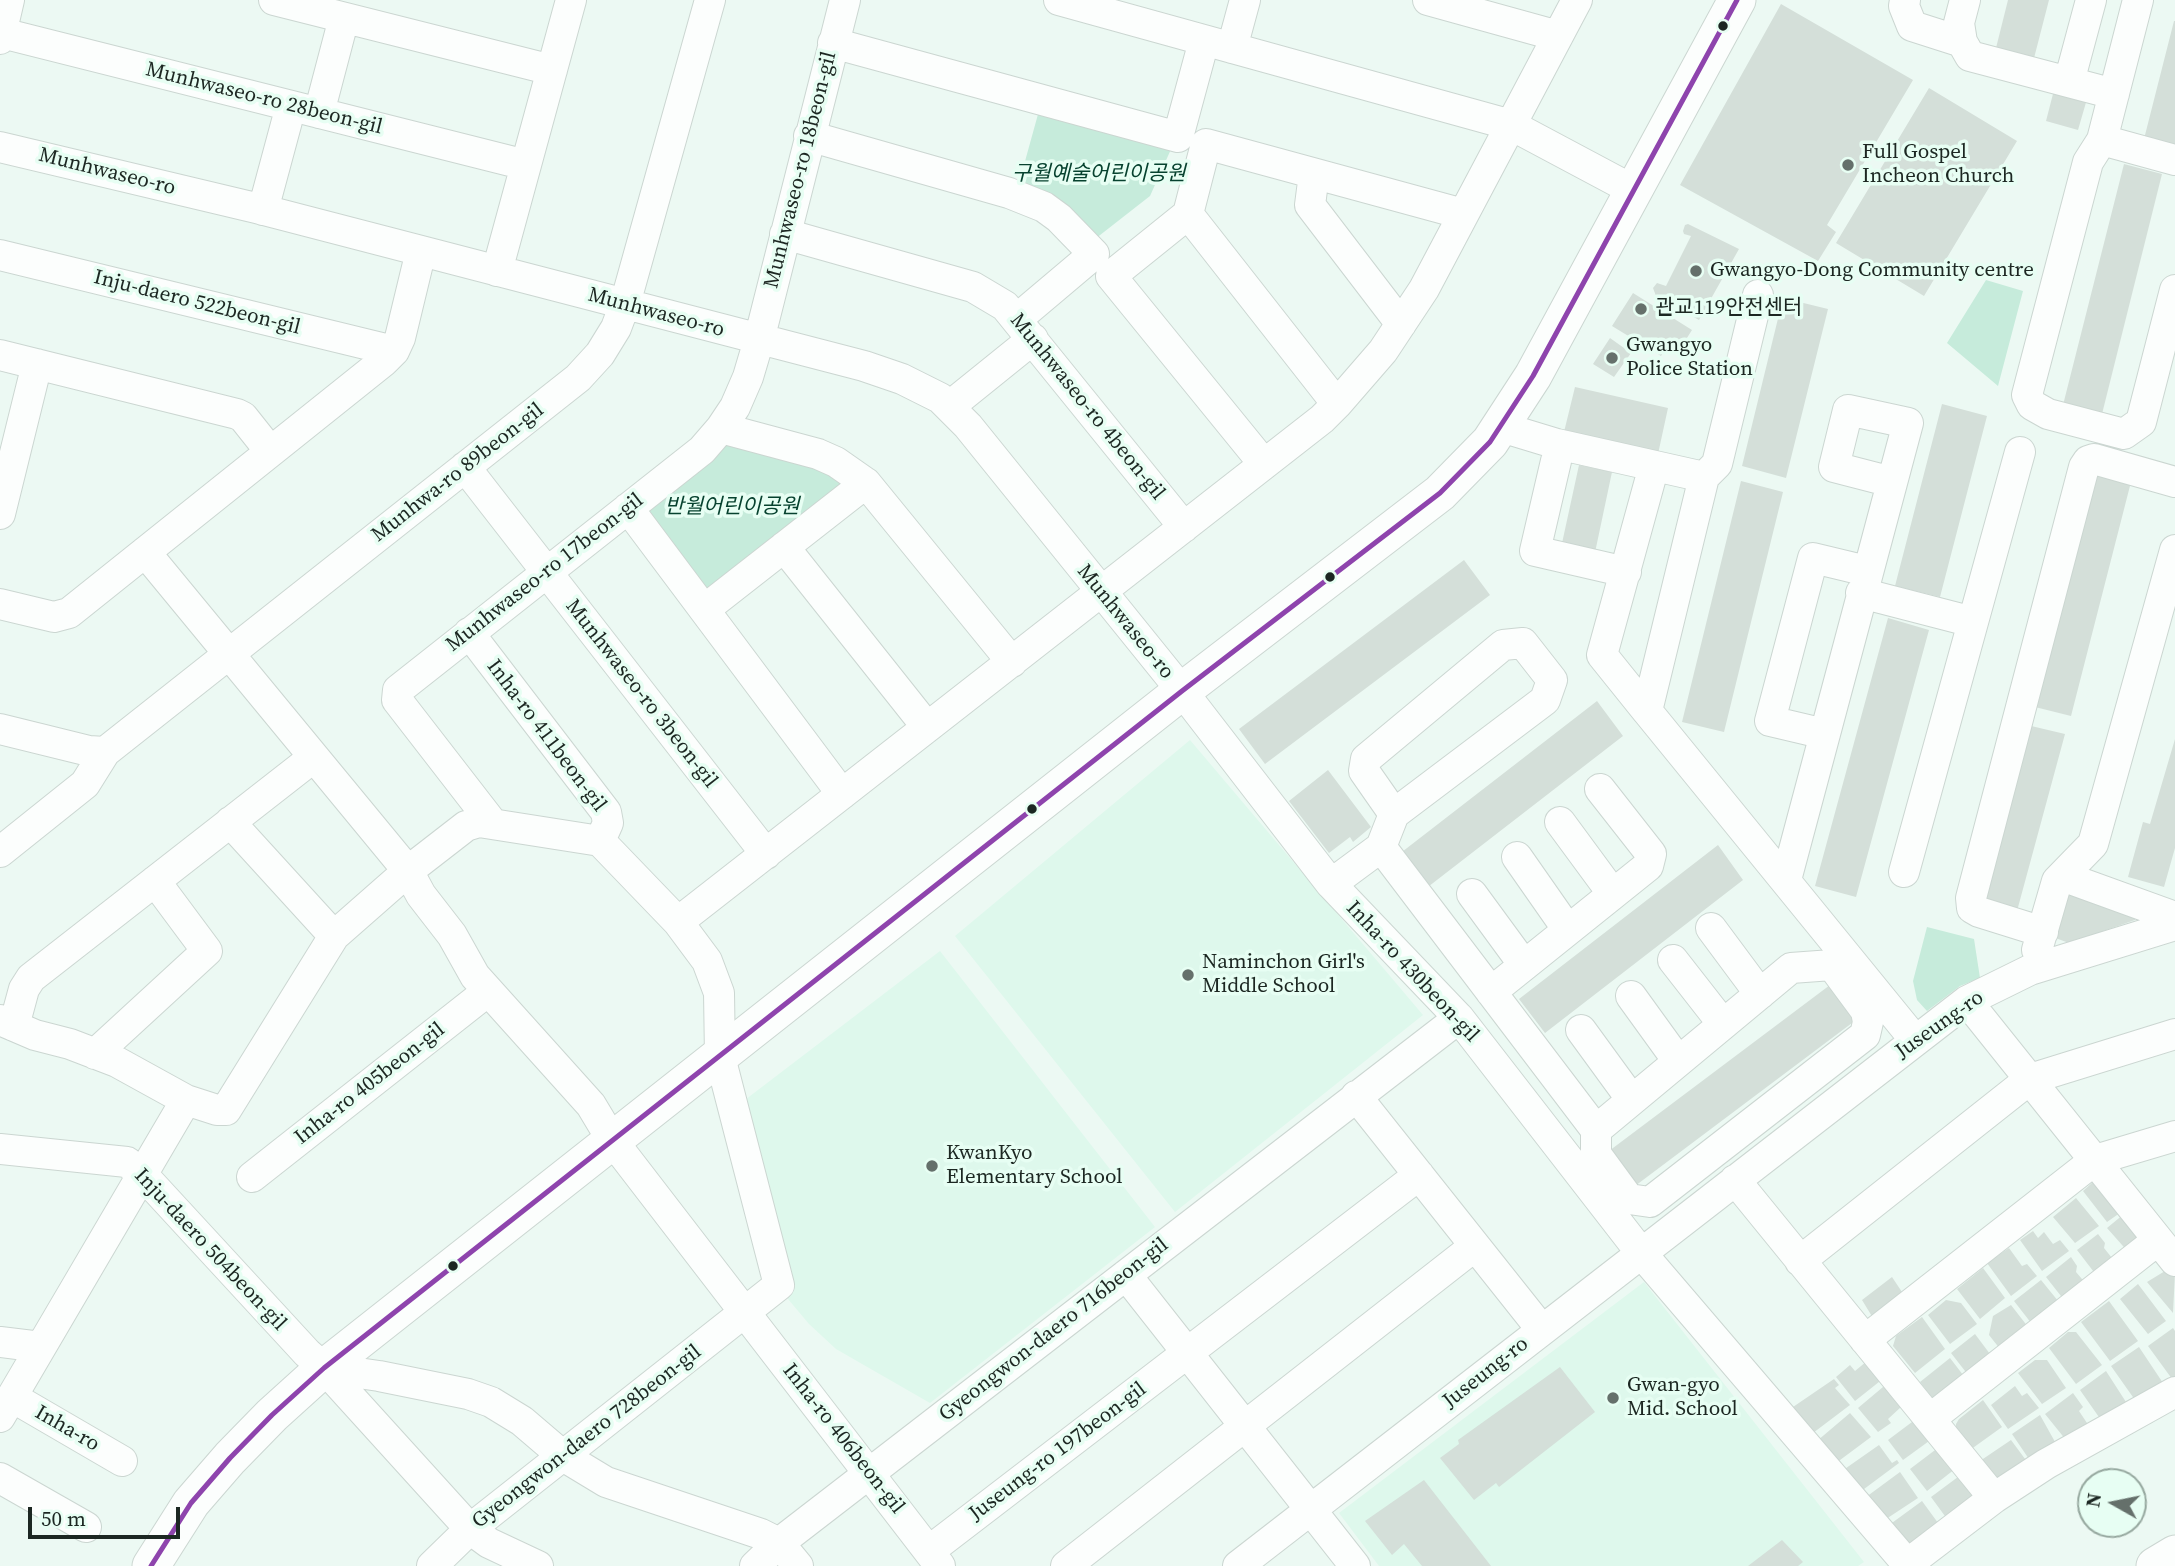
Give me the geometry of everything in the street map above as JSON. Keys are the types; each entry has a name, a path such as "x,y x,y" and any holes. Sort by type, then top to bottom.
{"main road":[{"path":"152,1566 191,1503 230,1458 324,1368 1182,691 1440,493 1501,428 1737,0"},
{"path":"2155,1566 2175,1554"}],"street":[{"path":"1,36 9,0"},
{"path":"274,0 327,10 552,70"},
{"path":"498,271 571,0"},
{"name":"Munhwa-ro 89beon-gil","path":"105,752 578,378 600,354 616,328 625,304 710,0"},
{"name":"Munhwaseo-ro 18beon-gil","path":"759,340 845,0"},
{"path":"1059,0 1511,125 1633,190"},
{"path":"833,43 1178,137 1218,45 1245,0"},
{"path":"1428,0 1558,36"},
{"path":"678,922 1322,419 1337,404 1383,351 1424,289 1577,0"},
{"path":"1905,0 1904,6 1912,26 1962,42"},
{"path":"1965,0 1959,23 1962,42 1970,56 2114,94"},
{"path":"2069,82 2091,0"},
{"path":"2138,0 2102,140 2088,162 2081,188 2027,395 2032,405 2048,414 2124,434 2141,422 2175,290"},
{"path":"263,211 305,109 327,10"},
{"name":"Munhwaseo-ro 28beon-gil","path":"1,36 526,165"},
{"path":"809,136 1026,199 1059,218 1102,265 1264,464"},
{"path":"2102,140 2175,160"},
{"path":"950,406 1025,329 1102,265 1188,214 1206,144 1463,215"},
{"name":"Munhwaseo-ro","path":"0,147 421,251 877,370 931,392 950,406 1182,691"},
{"path":"1314,174 1310,205 1401,324"},
{"path":"1188,214 1337,404"},
{"name":"Munhwaseo-ro 4beon-gil","path":"785,234 973,288 1005,306 1184,527"},
{"path":"0,604 61,616 69,613 394,351 400,338 421,251"},
{"name":"Inju-daero 522beon-gil","path":"0,255 394,351"},
{"path":"1647,711 1704,477 1717,464 1758,295"},
{"name":"Munhwaseo-ro 17beon-gil","path":"493,824 397,700 398,690 702,450 735,407 748,377 759,340"},
{"path":"0,355 237,414 243,417 270,451"},
{"path":"0,514 37,364"},
{"path":"721,428 818,454 836,462 866,483 1012,662"},
{"path":"1501,428 1557,444 1704,477"},
{"path":"1904,872 2020,452"},
{"path":"2043,932 1979,912 1972,908 1970,898 2084,467 2088,461 2094,459 2175,482"},
{"path":"1556,461 1535,551 1626,572"},
{"path":"1654,466 1602,655 1915,1040"},
{"name":"Munhwaseo-ro 3beon-gil","path":"465,467 766,854"},
{"path":"1786,880 1892,482"},
{"path":"705,609 866,483"},
{"path":"628,508 842,794"},
{"path":"784,547 928,727"},
{"path":"2031,970 2057,881 2092,844 2175,550"},
{"path":"145,552 408,871 421,895 452,935 475,976 591,1105 612,1140"},
{"path":"1825,734 1770,721 1813,558 1864,582 1973,622"},
{"name":"Inha-ro 411beon-gil","path":"470,634 606,812 608,824 600,841"},
{"path":"1331,884 1381,847 1394,814 1545,700 1552,680 1523,643 1503,645 1366,759 1364,771 1394,814"},
{"name":"Inha-ro 430beon-gil","path":"1182,691 1331,884 1459,1018 1642,1254 1907,1565"},
{"path":"0,729 89,751 105,752 85,785 0,852"},
{"name":"Inha-ro 411beon-gil","path":"314,757 31,978 7,1023 117,1062 186,1100 217,1110 226,1110 334,936 408,871 466,826 478,822 600,841 678,922 707,961 719,993 720,1057"},
{"path":"1491,992 1648,866 1651,854 1600,789"},
{"path":"1560,821 1613,894"},
{"path":"230,822 334,936"},
{"path":"1381,847 1596,1130 1596,1154 1629,1199 1650,1202 1865,1035 1868,1022 1866,1010 1832,965 1791,968 1596,1130"},
{"path":"1517,857 1569,930"},
{"path":"2062,876 2175,917"},
{"path":"95,1054 207,951 155,881"},
{"path":"1472,894 1524,965"},
{"name":"Juseung-ro","path":"1238,1566 1967,1001 2031,970 2175,925"},
{"path":"1711,928 1760,994"},
{"path":"1673,960 1723,1024"},
{"name":"Inha-ro 405beon-gil","path":"252,1177 488,991"},
{"path":"1631,996 1678,1061"},
{"path":"1930,1419 2166,1250 1967,1001"},
{"name":"Gyeongwon-daero 716beon-gil","path":"755,1566 779,1543 1459,1018"},
{"path":"1581,1030 1632,1100"},
{"path":"1800,1261 2030,1080 2175,1034"},
{"path":"720,1057 779,1285 745,1312"},
{"path":"1356,1096 1542,1330"},
{"path":"6,1407 186,1100"},
{"path":"1865,1340 2095,1160 2175,1136"},
{"name":"Inha-ro 406beon-gil","path":"612,1140 934,1559"},
{"name":"Inju-daero 504beon-gil","path":"0,1149 127,1162 142,1174 307,1353 324,1368 470,1529 489,1543 538,1566"},
{"name":"Juseung-ro 197beon-gil","path":"934,1559 1188,1353 1419,1175"},
{"path":"1734,1180 1994,1498"},
{"path":"1066,1566 1475,1246"},
{"path":"1126,1275 1355,1566"},
{"name":"Gyeongwon-daero 728beon-gil","path":"432,1566 470,1529 745,1312"},
{"path":"0,1342 41,1347"},
{"path":"324,1368 468,1394 491,1402 522,1421 563,1457 606,1482 761,1534 779,1543 798,1566"},
{"path":"1907,1565 1994,1498 2046,1464 2175,1392"},
{"name":"Inha-ro","path":"6,1407 122,1461"},
{"path":"0,1478 86,1527"}],"shaded area":[{"name":"Naminchon Girl's Middle School","path":"1190,740 1423,1015 1175,1212 955,936"},
{"name":"KwanKyo Elementary School","path":"940,951 1155,1227 930,1403 836,1349 809,1324 788,1299 778,1241 737,1106"},
{"name":"Gwan-gyo Mid. School","path":"1644,1282 1864,1562 1858,1566 1379,1566 1339,1513"}],"green space":[{"name":"구월예술어린이공원","path":"1040,107 1172,147 1150,196 1095,239 1019,183"},
{"path":"1986,280 2023,291 1998,386 1947,343"},
{"name":"반월어린이공원","path":"729,443 814,464 851,483 708,594 644,509"},
{"path":"1927,927 1974,939 1980,978 1960,986 1927,1011 1917,1000 1913,981"}],"building":[{"path":"2008,0 2049,0 2033,62 1995,52"},
{"path":"1781,4 1913,80 1827,225 1836,232 1818,261 1680,185"},
{"path":"2175,21 2175,147 2144,139"},
{"path":"1929,88 2017,141 1924,296 1836,243"},
{"path":"2054,90 2087,99 2078,130 2046,121"},
{"path":"2124,164 2162,174 2102,414 2063,405"},
{"path":"1688,224 1739,249 1699,320 1656,296 1653,288 1657,283 1666,286 1691,236 1683,231"},
{"name":"관교119안전센터","path":"1633,293 1692,330 1678,352 1667,346 1661,356 1612,326"},
{"path":"1783,298 1828,309 1786,478 1742,466"},
{"name":"Gwangyo Police Station","path":"1610,338 1631,353 1614,377 1593,364"},
{"path":"1575,387 1668,408 1658,454 1564,432"},
{"path":"1942,404 1987,416 1940,597 1895,586"},
{"path":"1579,465 1612,472 1593,562 1559,557"},
{"path":"2095,469 2132,478 2071,716 2035,707"},
{"path":"1741,481 1783,492 1724,732 1682,722"},
{"path":"1464,560 1490,595 1265,764 1239,729"},
{"path":"1888,618 1929,630 1856,897 1815,886"},
{"path":"1597,701 1623,736 1424,890 1398,855"},
{"path":"2027,725 2065,734 2017,911 1979,899"},
{"path":"2175,739 2175,848 2164,887 2128,877 2143,822 2150,824"},
{"path":"1328,770 1371,827 1353,842 1350,837 1329,853 1289,801"},
{"path":"1718,845 1743,880 1545,1033 1519,999"},
{"path":"2067,887 2138,911 2135,920 2069,943 2050,936"},
{"path":"1830,985 1856,1020 1631,1189 1605,1154"},
{"path":"2093,1182 2127,1208 2107,1222 2083,1191"},
{"path":"2076,1198 2099,1226 2075,1243 2053,1217"},
{"path":"2130,1209 2140,1241 2130,1254 2107,1228"},
{"path":"2033,1231 2038,1238 2044,1232 2053,1244 2060,1240 2069,1251 2042,1271 2020,1240"},
{"path":"2098,1234 2112,1258 2100,1280 2077,1250"},
{"path":"2009,1248 2022,1266 2027,1264 2037,1276 2011,1296 1987,1263"},
{"path":"2071,1257 2077,1266 2076,1272 2087,1285 2068,1305 2046,1277"},
{"path":"1983,1268 2005,1298 1980,1319 1957,1289"},
{"path":"2165,1271 2175,1273 2173,1313 2147,1282"},
{"path":"1892,1277 1908,1301 1873,1318 1862,1300"},
{"path":"2041,1280 2063,1307 2035,1328 2014,1301"},
{"path":"2138,1284 2166,1321 2148,1334 2120,1299"},
{"path":"1946,1300 1961,1303 1977,1324 1950,1344 1928,1315"},
{"path":"2109,1301 2138,1341 2110,1361 2081,1322"},
{"path":"2011,1305 2032,1332 2004,1354 1989,1335 1993,1316"},
{"path":"1922,1317 1945,1349 1915,1373 1893,1346 1896,1336"},
{"path":"2173,1328 2175,1331 2175,1383 2148,1346"},
{"path":"2068,1332 2076,1332 2102,1365 2076,1384 2049,1348"},
{"path":"1975,1334 1993,1358 1972,1380 1951,1353"},
{"path":"2139,1347 2163,1383 2135,1400 2111,1366"},
{"path":"1873,1356 1889,1374 1855,1401 1836,1377 1850,1365 1855,1371"},
{"path":"1950,1358 1970,1384 1934,1400 1920,1382"},
{"path":"2035,1360 2047,1360 2066,1388 2042,1404 2018,1373"},
{"path":"1560,1367 1595,1412 1499,1487 1496,1483 1474,1500 1440,1458 1459,1444 1458,1440"},
{"path":"2106,1371 2126,1402 2101,1420 2080,1390"},
{"path":"1834,1379 1839,1385 1835,1388 1850,1405 1813,1433 1793,1407"},
{"path":"2015,1386 2022,1396 2027,1393 2039,1408 2008,1429 1991,1405"},
{"path":"1883,1387 1894,1388 1897,1403 1901,1407 1888,1419 1891,1423 1878,1432 1858,1408"},
{"path":"2073,1393 2083,1407 2079,1411 2089,1426 2066,1440 2045,1414"},
{"path":"1983,1400 2002,1427 1970,1450 1956,1424"},
{"path":"1850,1413 1871,1437 1832,1466 1817,1441"},
{"path":"2040,1415 2059,1449 2033,1465 2012,1434"},
{"path":"1920,1416 1936,1436 1903,1460 1888,1440"},
{"path":"2011,1440 2031,1467 2000,1482 1977,1463"},
{"path":"1943,1444 1960,1465 1927,1491 1910,1469"},
{"path":"1879,1445 1892,1463 1897,1460 1899,1463 1856,1495 1839,1473"},
{"path":"1966,1471 1977,1503 1950,1523 1931,1497"},
{"path":"1900,1472 1918,1498 1880,1523 1862,1500"},
{"path":"1424,1480 1491,1566 1422,1566 1404,1544 1392,1555 1365,1521"},
{"path":"1922,1501 1941,1527 1913,1548 1885,1528"},
{"path":"1782,1540 1803,1562 1798,1566 1748,1566"}],"transit line":[{"path":"151,1566 191,1503 230,1458 324,1368 1182,691 1440,493 1490,442 1533,376 1737,0"}],"place":[{"name":"Full Gospel Incheon Church","path":"1848,165"},
{"name":"Gwangyo-Dong Community centre","path":"1696,271"},
{"name":"관교119안전센터","path":"1641,309"},
{"name":"Gwangyo Police Station","path":"1612,358"},
{"name":"Naminchon Girl's Middle School","path":"1188,975"},
{"name":"KwanKyo Elementary School","path":"932,1166"},
{"name":"Gwan-gyo Mid. School","path":"1613,1398"}]}
